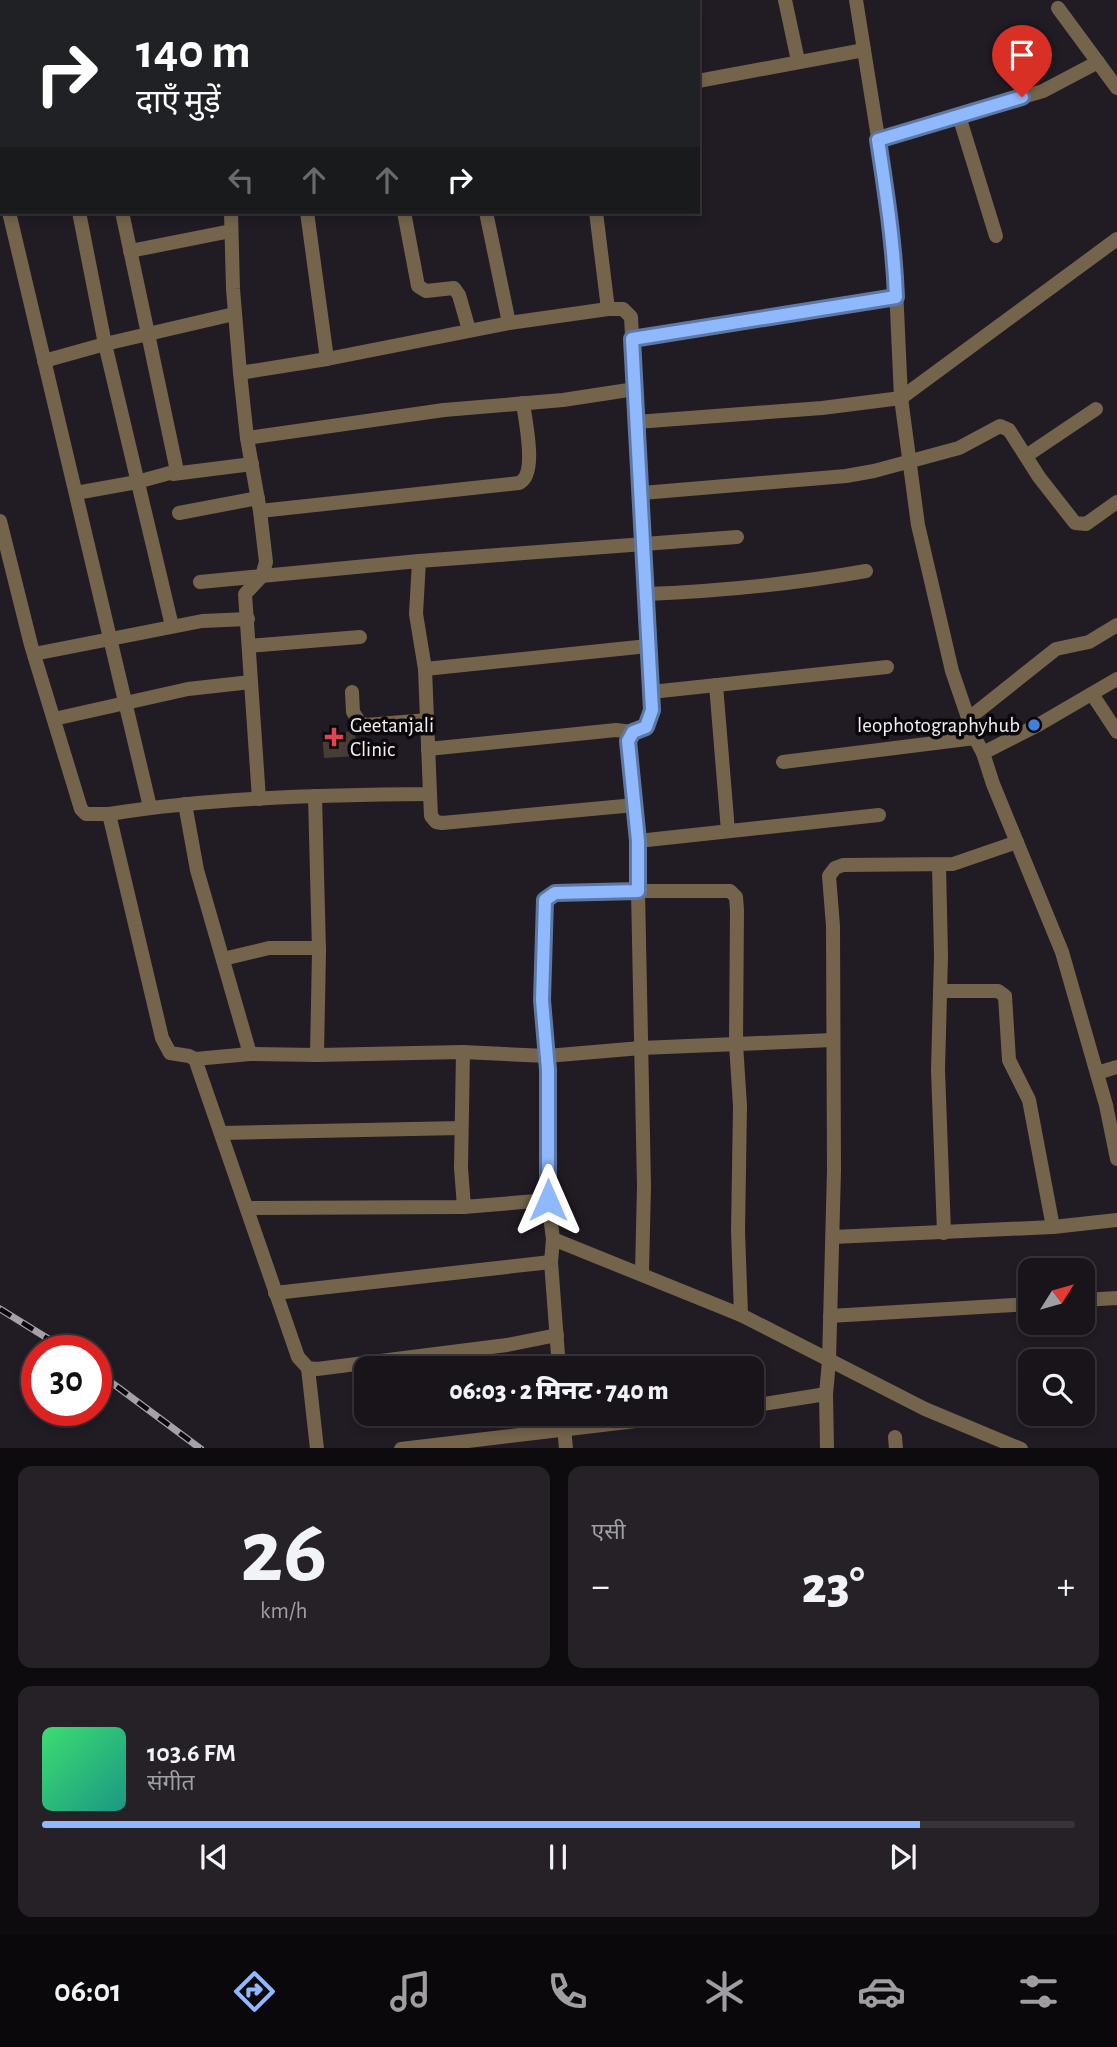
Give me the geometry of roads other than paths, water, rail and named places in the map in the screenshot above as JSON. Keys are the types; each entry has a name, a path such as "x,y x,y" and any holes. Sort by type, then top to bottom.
{"street":[{"path":"785,0 798,61"},
{"path":"856,0 887,194 895,265 901,398 918,525 952,671 975,738 1062,952 1117,1154"},
{"path":"1058,8 1117,88"},
{"path":"700,81 864,50"},
{"path":"878,140 1043,91 1098,62"},
{"path":"959,116 996,236"},
{"path":"9,214 150,807"},
{"path":"79,214 105,344 172,626"},
{"path":"122,214 177,469 173,474"},
{"path":"231,214 234,314 240,373 247,438 267,562 262,576 246,592 259,799"},
{"path":"307,214 327,359"},
{"path":"404,214 418,286 426,291 454,288 459,295 469,330"},
{"path":"486,214 509,323"},
{"path":"596,214 608,309"},
{"path":"130,251 231,231"},
{"path":"636,422 822,408 901,398 1117,239"},
{"path":"632,339 896,297"},
{"path":"240,373 327,359 509,323 608,309 627,310 631,317 642,493 651,718 643,729 633,732 616,730 428,749"},
{"path":"44,361 234,314"},
{"path":"247,438 444,410 563,400 635,390"},
{"path":"179,513 519,483 525,480 528,474 529,450 523,403"},
{"path":"1026,456 1096,409"},
{"path":"642,493 846,476 874,471 959,448 1000,426 1009,430 1075,523 1086,524 1117,502"},
{"path":"76,493 173,474 252,464"},
{"path":"0,522 34,654 81,809 86,814 259,799 430,794"},
{"path":"200,582 419,561 737,537"},
{"path":"419,561 416,614 425,669 431,816 436,822 635,805"},
{"path":"647,594 764,587 866,571"},
{"path":"34,654 202,621 248,619"},
{"path":"968,719 1056,649 1088,642 1117,625"},
{"path":"249,646 360,637"},
{"path":"425,669 648,646"},
{"path":"651,692 887,667"},
{"path":"983,753 1117,679"},
{"path":"54,719 188,689 251,682"},
{"path":"716,685 728,831"},
{"path":"352,692 353,712 360,723 366,725 428,720"},
{"path":"1092,694 1117,732"},
{"path":"633,732 628,741 638,841 644,1186 642,1273"},
{"path":"783,762 975,738"},
{"path":"315,796 319,948 317,1055"},
{"path":"185,804 197,870 250,1054"},
{"path":"109,814 162,1038 170,1053 195,1059 250,1054 463,1052 547,1056 641,1048 833,1040"},
{"path":"638,841 879,816"},
{"path":"827,1448 826,1394 833,1237 833,926 829,876 843,864 953,864 1017,842"},
{"path":"939,865 938,1070 944,1233"},
{"path":"558,1356 548,1200 547,1056 542,1000 544,908 547,897 555,893 722,890 734,893 737,910 736,1044 740,1106 738,1231 741,1315"},
{"path":"223,959 269,948 319,948"},
{"path":"940,991 998,991 1005,996 1009,1060 1029,1100 1053,1227"},
{"path":"463,1052 461,1168 464,1207"},
{"path":"195,1059 298,1357 308,1368 317,1448"},
{"path":"1097,1073 1117,1067"},
{"path":"222,1133 461,1128"},
{"path":"247,1208 464,1207 548,1200"},
{"path":"833,1237 1053,1227 1117,1220"},
{"path":"552,1239 741,1315 925,1409 1021,1448"},
{"path":"275,1293 551,1262"},
{"path":"1096,1299 1117,1298"},
{"path":"830,1316 1018,1305"},
{"path":"308,1368 495,1346 557,1335"},
{"path":"764,1404 826,1394"},
{"path":"401,1448 533,1426"},
{"path":"564,1426 566,1448"}],"railway":[{"path":"0,1309 42,1335"},
{"path":"112,1383 200,1448"}],"place":[{"name":"leophotographyhub","path":"1034,725"},
{"name":"Geetanjali Clinic","path":"334,737"}]}
